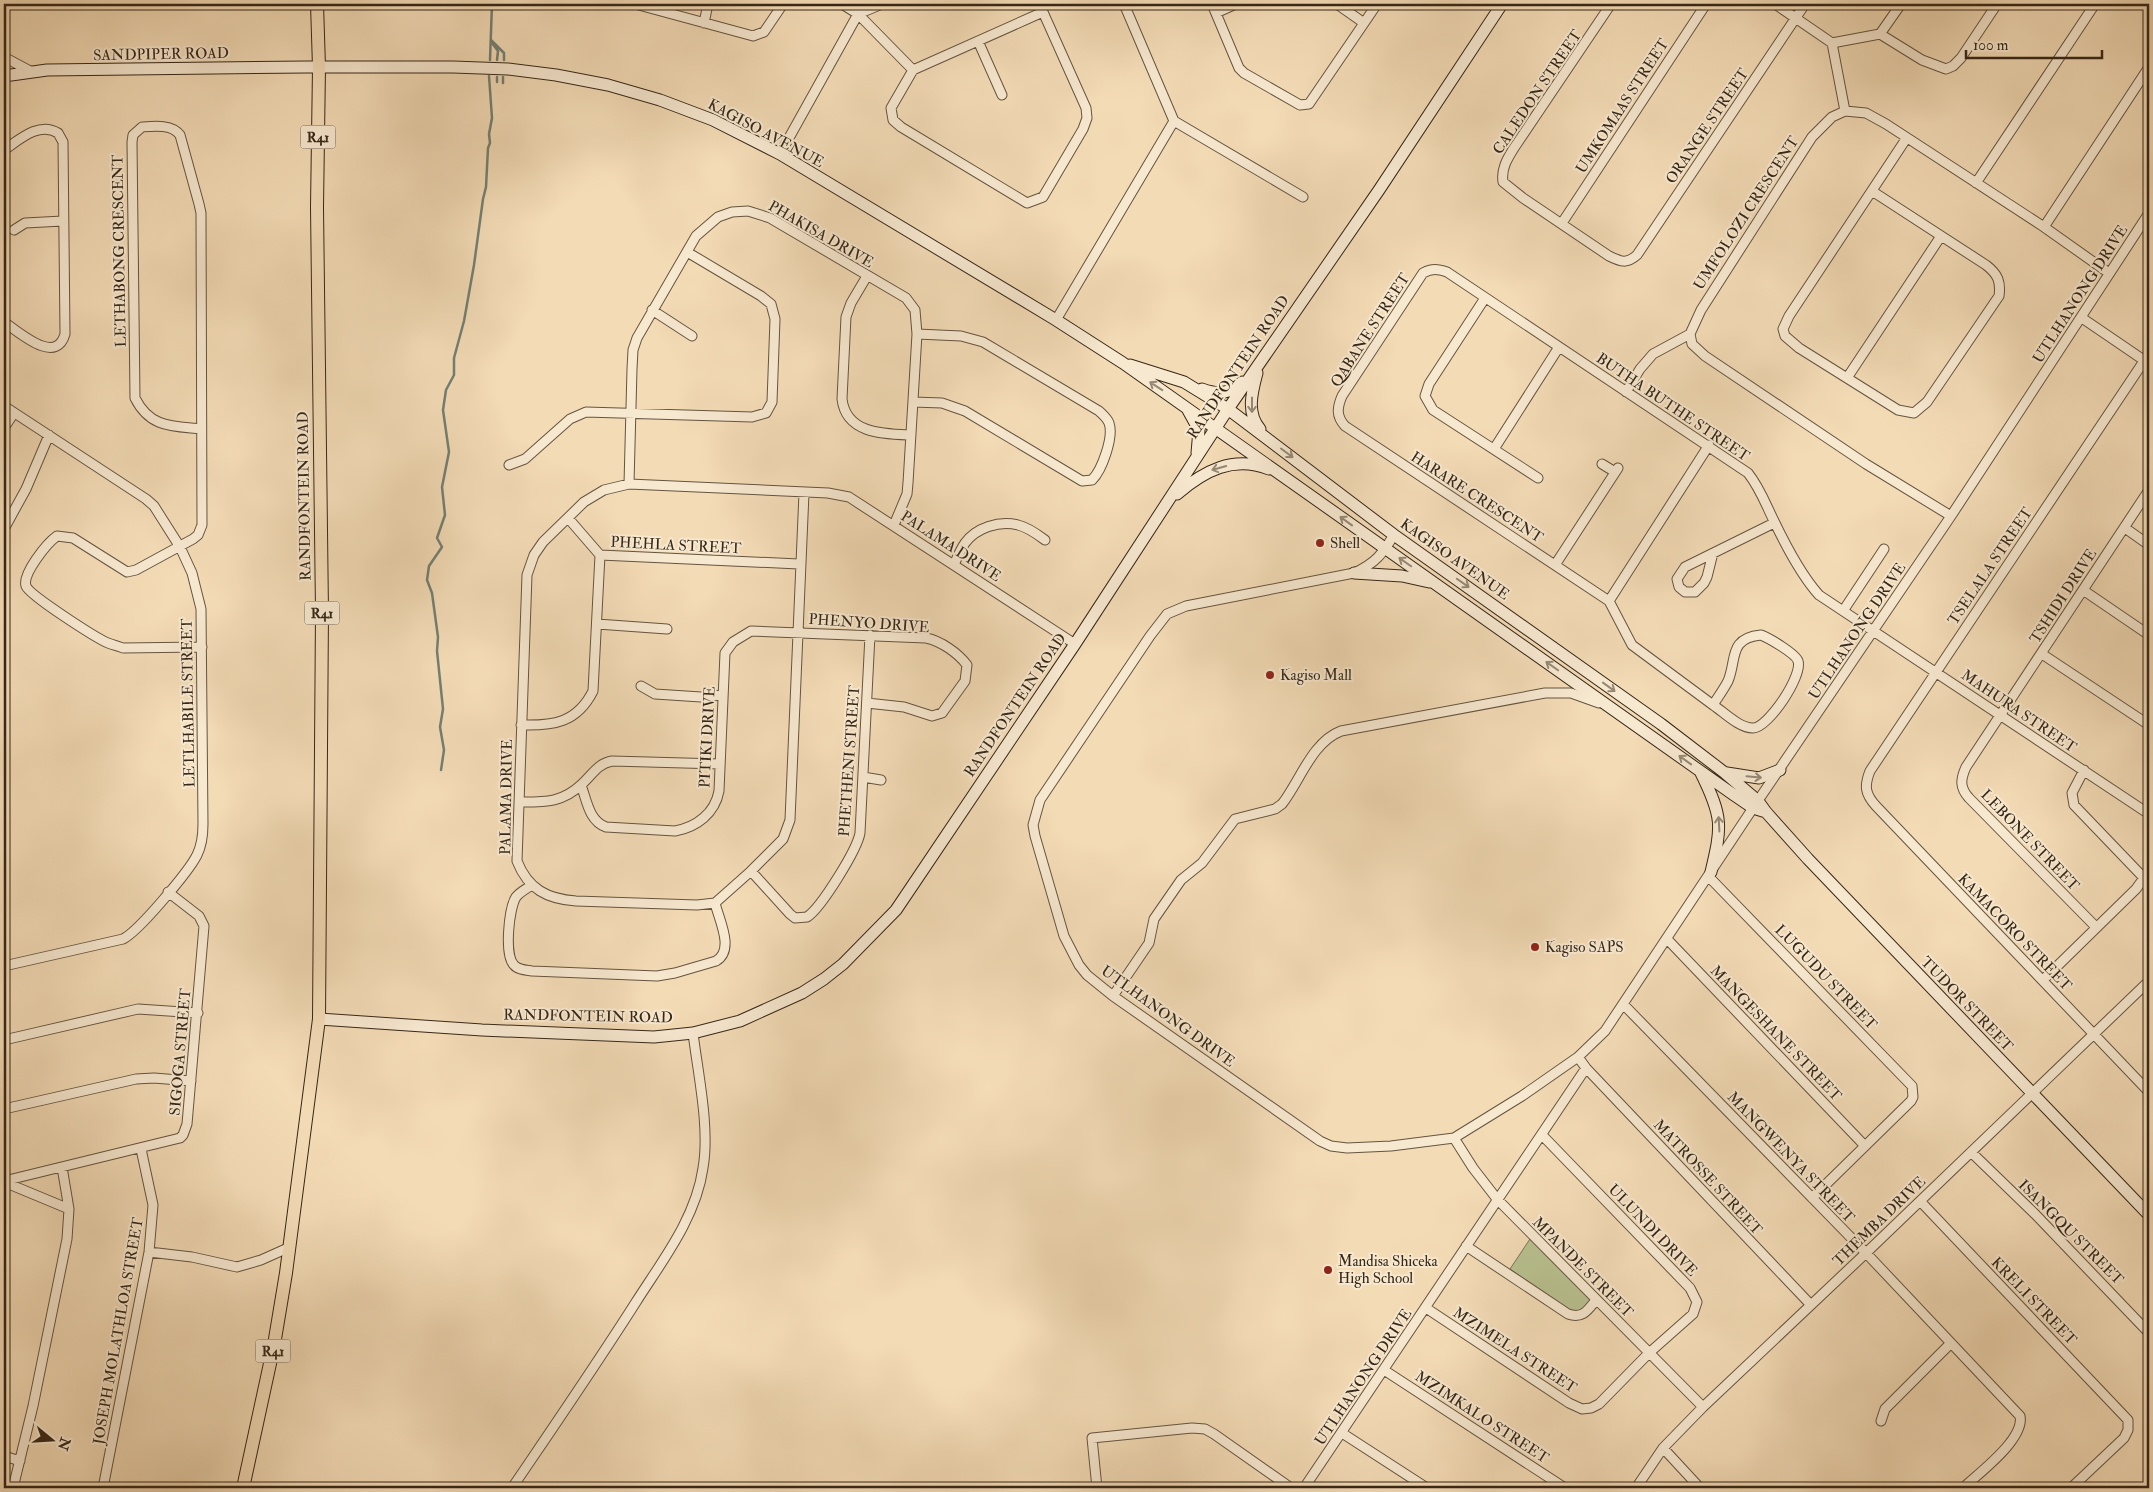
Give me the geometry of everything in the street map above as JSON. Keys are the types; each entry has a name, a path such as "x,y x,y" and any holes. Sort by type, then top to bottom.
{"main road":[{"name":"RANDFONTEIN ROAD","path":"243,1488 274,1345 290,1247 319,1018 322,612 317,207 319,67 317,4"}],"street":[{"path":"635,4 747,35 758,35 769,27 783,4"},
{"path":"704,23 708,4"},
{"path":"842,4 858,14 913,70"},
{"path":"780,154 858,14 882,4"},
{"path":"1124,4 1174,121 1303,197"},
{"path":"1212,4 1239,68 1244,73 1300,105 1309,104 1377,4"},
{"path":"1216,13 1236,4"},
{"path":"1337,4 1364,23"},
{"name":"RANDFONTEIN ROAD","path":"319,1018 482,1030 654,1037 693,1033 740,1021 802,993 824,979 860,949 896,910 912,889 1167,504 1228,408 1258,367 1502,4"},
{"name":"CALEDON STREET","path":"1611,4 1504,165 1503,182 1507,187 1618,261 1629,262 1641,250"},
{"name":"UMKOMAAS STREET","path":"1562,223 1706,4"},
{"path":"1775,4 1832,43 1845,111 1866,113 2044,227 2109,273"},
{"name":"ORANGE STREET","path":"1641,250 1805,4"},
{"path":"1880,34 1901,4"},
{"path":"1832,43 1880,34 1922,60 1939,68 1946,68 1954,66 1961,58 1998,4"},
{"path":"1976,183 2095,4"},
{"path":"1041,8 1086,108 1087,118 1083,129 1043,197 1028,203 915,136 893,120 891,108 913,70 1041,8"},
{"path":"978,40 1002,95"},
{"path":"4,57 32,72"},
{"name":"SANDPIPER ROAD","path":"4,76 32,72 319,67"},
{"name":"KAGISO AVENUE","path":"319,67 508,69 565,76 608,85 660,100 714,120 780,154 1056,320 1123,363 1185,405 1700,771 1756,804"},
{"path":"2044,227 2149,67"},
{"name":"UMFOLOZI CRESCENT","path":"1690,334 1701,310 1725,270 1812,136 1832,117 1845,111"},
{"path":"1056,320 1174,121"},
{"name":"LETHABONG CRESCENT","path":"202,428 161,424 144,412 135,398 132,142 137,130 142,127 168,127 180,135 184,142 200,204 202,428 202,525 198,535 180,547 136,570 127,572 73,538 57,536 45,546 25,579 26,586 34,596 115,646 123,648 202,647"},
{"path":"4,150 26,134 35,131 50,130 58,133 63,142 64,339 57,347 47,348 4,322"},
{"path":"1872,192 1992,269 2000,283 1999,296 1927,402 1919,410 1908,413 1898,410 1789,341 1783,329 1789,316 1906,138"},
{"name":"PHAKISA DRIVE","path":"629,484 633,350 637,338 696,236 718,217 732,212 748,211 770,218 899,293 912,303 917,317 917,334 907,494 894,525"},
{"name":"UTLHANONG DRIVE","path":"1394,535 1372,564 1354,573 1186,606 1167,614 1150,636 1040,800 1033,825 1064,936 1079,966 1114,996 1320,1141 1331,1146 1347,1148 1454,1138 1514,1101 1578,1057 1605,1031 1756,804 1874,632 2149,214"},
{"path":"14,230 24,223 63,221"},
{"path":"1847,378 1941,236"},
{"path":"509,465 525,459 570,419 581,413 631,412 752,417 766,413 772,402 775,319 771,304 761,296 686,252"},
{"name":"BUTHA BUTHE STREET","path":"1433,269 1447,272 1748,473 1761,493 1774,523 1813,588 1874,632"},
{"name":"QABANE STREET","path":"1337,412 1342,396 1423,274 1433,269"},
{"path":"867,276 851,303 846,317 843,406 848,417 874,433 911,435"},
{"path":"1485,298 1429,384 1424,396 1433,410 1538,478"},
{"path":"652,310 692,336"},
{"path":"2082,318 2147,362"},
{"path":"913,402 942,403 965,411 1082,481 1092,480 1100,470 1111,432 1109,421 1099,411 983,342 961,336 917,334"},
{"path":"1626,392 1640,369 1653,354 1690,334 1692,344 1705,356 1866,464 1951,516"},
{"path":"1494,449 1559,347"},
{"name":"TSELALA STREET","path":"1865,789 1870,771 2147,362"},
{"name":"KAGISO AVENUE","path":"1123,363 1184,382 1228,408 1394,535 1661,724 1725,773 1756,804"},
{"path":"1184,382 1209,392 1230,392 1258,367"},
{"path":"1258,367 1252,393 1252,413 1256,424 1270,440"},
{"path":"1185,405 1199,430 1196,457"},
{"name":"LETLHABILE STREET","path":"4,406 146,499 154,506 180,547 192,574 201,609 203,836 194,861 141,925 123,938 4,966"},
{"name":"HARARE CRESCENT","path":"1337,412 1345,426 1609,602"},
{"path":"4,428 14,413"},
{"path":"4,530 26,489 49,436"},
{"path":"1709,446 1609,602 1632,645 1713,705 1751,728 1762,726 1770,718 1798,674 1797,659 1758,634 1744,640 1735,648 1728,681 1713,705"},
{"path":"1167,504 1196,478 1223,467 1247,464 1260,466 1282,475"},
{"path":"1555,565 1616,470 1602,464"},
{"name":"PALAMA DRIVE","path":"715,903 697,905 557,900 544,894 532,885 520,869 517,861 525,596 529,566 543,542 594,494 616,486 629,484 828,494 849,497 1075,644"},
{"name":"TSHIDI DRIVE","path":"1999,716 2042,654 2149,490"},
{"path":"532,885 518,895 512,905 509,955 513,965 524,970 657,976 716,962 722,958 726,947 715,903 751,871 782,839 789,826 804,493"},
{"name":"PHEHLA STREET","path":"568,518 600,555 800,564"},
{"path":"1713,552 1704,583 1695,592 1685,592 1677,584 1680,571 1713,552 1774,523"},
{"path":"954,565 965,543 974,534 991,526 1019,525 1046,540"},
{"path":"2125,528 2149,545"},
{"path":"1843,611 1884,549"},
{"path":"521,725 545,726 562,721 582,706 590,697 594,682 600,555"},
{"path":"1354,573 1402,576 1438,585"},
{"path":"2084,590 2149,634"},
{"path":"597,624 667,629"},
{"name":"PHENYO DRIVE","path":"750,631 932,639 963,660 966,665 967,676 948,705 938,715 932,716 893,705 867,703"},
{"name":"PITIKI DRIVE","path":"582,785 593,819 599,825 613,829 675,831 692,827 714,806 718,791 722,695 726,653 733,642 750,631"},
{"name":"MAHURA STREET","path":"1874,632 2149,814"},
{"name":"PHETHENI STREET","path":"751,871 795,918 807,918 812,914 857,846 860,833 864,777 870,635"},
{"path":"2042,654 2149,725"},
{"path":"641,686 655,694 701,697 722,695"},
{"path":"1114,996 1146,948 1151,939 1154,918 1180,880 1202,863 1235,819 1275,809 1282,804 1318,749 1331,735 1341,731 1537,694 1571,693 1611,707"},
{"name":"LEBONE STREET","path":"1999,716 1962,774 1961,787 1994,824 2095,926"},
{"path":"519,802 555,801 582,785 599,765 612,761 720,764"},
{"path":"1725,773 1759,778 1780,770"},
{"path":"2043,980 2147,875 2074,805 2072,793 2084,770"},
{"path":"1700,771 1714,802 1720,822 1719,836 1710,874"},
{"path":"864,777 881,780"},
{"name":"KAMACORO STREET","path":"1865,789 1872,802 2149,1092"},
{"name":"TUDOR STREET","path":"1756,804 1766,812 1808,859 2149,1215"},
{"name":"LUGUDU STREET","path":"1710,874 1909,1082 1913,1092 1911,1102 1865,1146"},
{"name":"SIGOGA STREET","path":"4,1181 141,1149 180,1138 183,1135 186,1124 198,1013 204,926 199,916 168,892"},
{"name":"MANGESHANE STREET","path":"1666,939 1865,1146"},
{"name":"THEMBA DRIVE","path":"1636,1488 1663,1448 1703,1407 1866,1254 2149,981"},
{"name":"MANGWENYA STREET","path":"1624,1004 2020,1416 2021,1425 2016,1437 1963,1488"},
{"path":"4,1040 138,1009 198,1013"},
{"path":"512,1488 614,1336 677,1238 689,1214 704,1168 705,1145 693,1033"},
{"path":"1578,1057 1586,1068"},
{"name":"UTLHANONG DRIVE","path":"1304,1488 1586,1068"},
{"name":"MATROSSE STREET","path":"1586,1068 1811,1306"},
{"path":"4,1109 136,1079 154,1078 191,1081"},
{"name":"ULUNDI DRIVE","path":"1542,1135 1690,1288 1696,1302 1693,1314 1649,1353 1608,1396 1590,1408"},
{"name":"MPANDE STREET","path":"1454,1138 1497,1199 1703,1407"},
{"path":"1812,1198 1865,1146"},
{"name":"JOSEPH MOLATHLOA STREET","path":"103,1488 149,1252 153,1205 141,1149"},
{"name":"ISANGQU STREET","path":"1971,1152 2035,1214 2149,1334"},
{"path":"13,1488 33,1406 67,1239 69,1209 62,1167"},
{"path":"4,1181 69,1209"},
{"name":"KRELI STREET","path":"1920,1201 2128,1420 2129,1427 2124,1438 2071,1488"},
{"path":"1466,1246 1568,1314 1577,1316 1584,1314 1596,1300"},
{"path":"149,1252 192,1257 237,1266 261,1260 290,1247"},
{"name":"MZIMELA STREET","path":"1426,1308 1569,1403 1582,1409 1590,1408"},
{"path":"1881,1421 1886,1409 1950,1344"},
{"name":"MZIMKALO STREET","path":"1384,1370 1565,1488"},
{"path":"1097,1488 1092,1438 1192,1428 1206,1429 1291,1488"},
{"path":"1342,1433 1427,1488"},
{"path":"1663,1448 1700,1488"},
{"path":"4,1456 20,1460"}],"green space":[{"path":"1530,1239 1590,1298 1583,1309 1570,1310 1510,1269"}],"waterway":[{"path":"490,60 492,4"},
{"path":"491,40 504,53 504,60"},
{"path":"492,43 498,51 497,60"},
{"path":"441,770 444,750 440,727 443,709 437,651 438,637 432,593 427,580 429,566 442,547 437,538 445,515 442,487 449,452 443,410 446,390 454,375 454,358 464,321 486,187 488,148 490,143 489,134 492,118 489,76"},
{"path":"497,77 497,82"},
{"path":"503,77 503,83"}],"place":[{"name":"Shell","path":"1320,543"},
{"name":"Kagiso Mall","path":"1270,675"},
{"name":"Kagiso SAPS","path":"1535,947"},
{"name":"Mandisa Shiceka High School","path":"1328,1270"}]}
